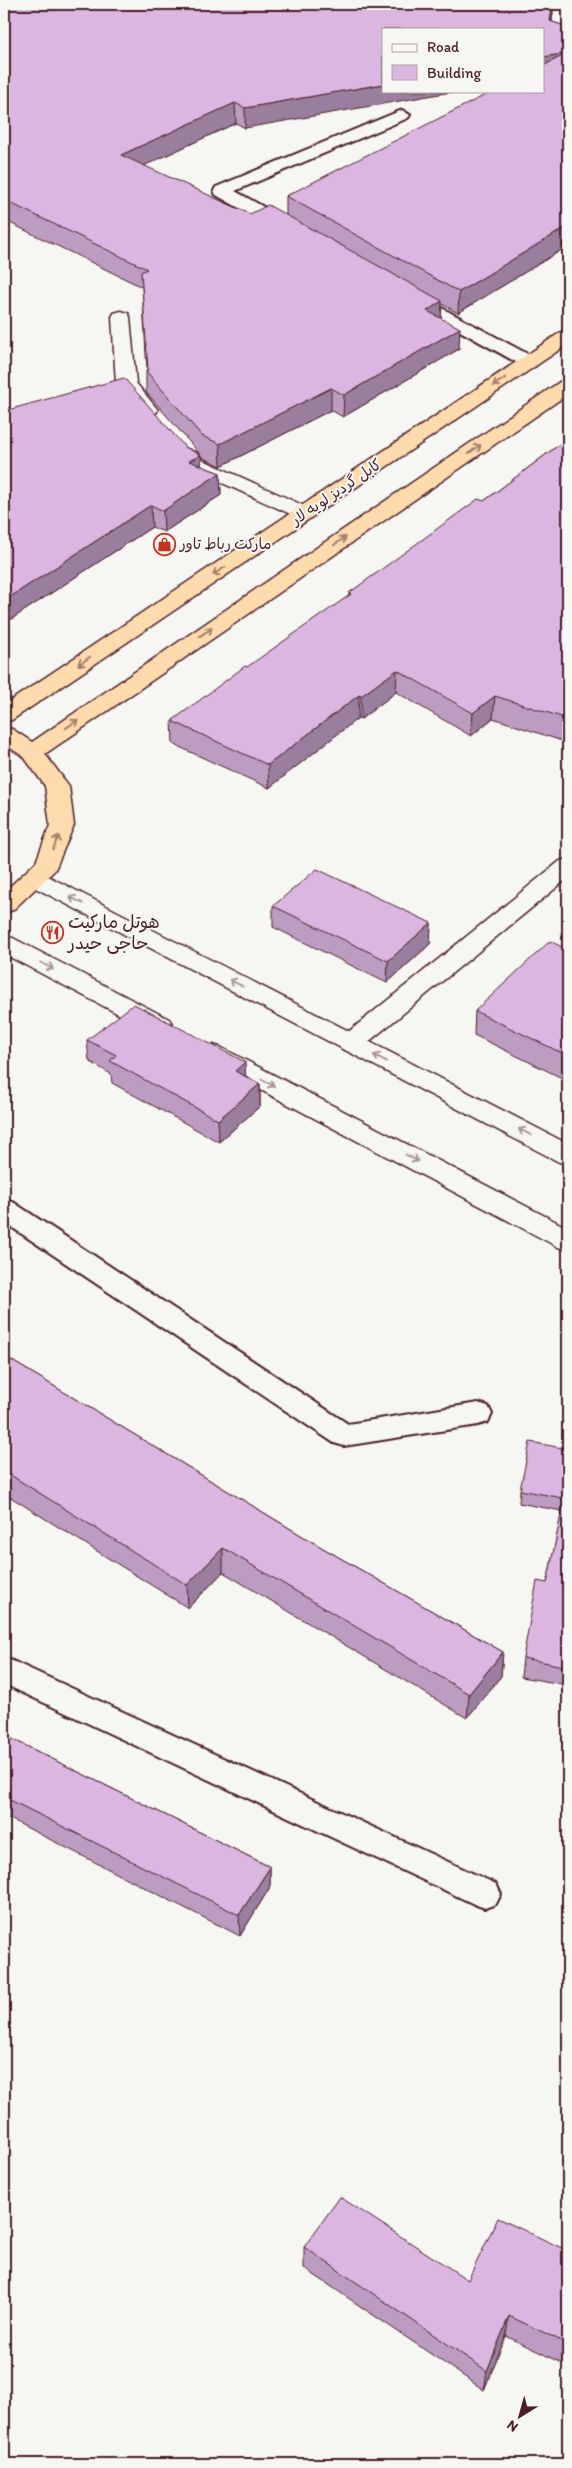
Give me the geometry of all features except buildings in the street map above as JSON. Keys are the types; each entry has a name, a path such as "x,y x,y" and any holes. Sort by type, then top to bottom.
{"highway":[{"name":"کابل گردیز لویه لار","path":"4,715 568,336"},
{"path":"32,752 568,385"},
{"path":"4,734 32,752 57,786 62,825 47,865 4,905"}],"street":[{"path":"121,317 117,387 169,434 194,463 304,513"},
{"path":"351,1042 568,866"},
{"path":"34,878 568,1155"},
{"path":"4,944 568,1240"}],"lane":[{"path":"299,234 222,191 402,115"},
{"path":"393,286 529,362"},
{"path":"4,1210 344,1435 478,1414"},
{"path":"4,1670 485,1894"}],"place":[{"name":"مارکت رباط تاور","path":"164,544"},
{"name":"هوتل مارکیت حاجی حیدر","path":"52,932"}]}
